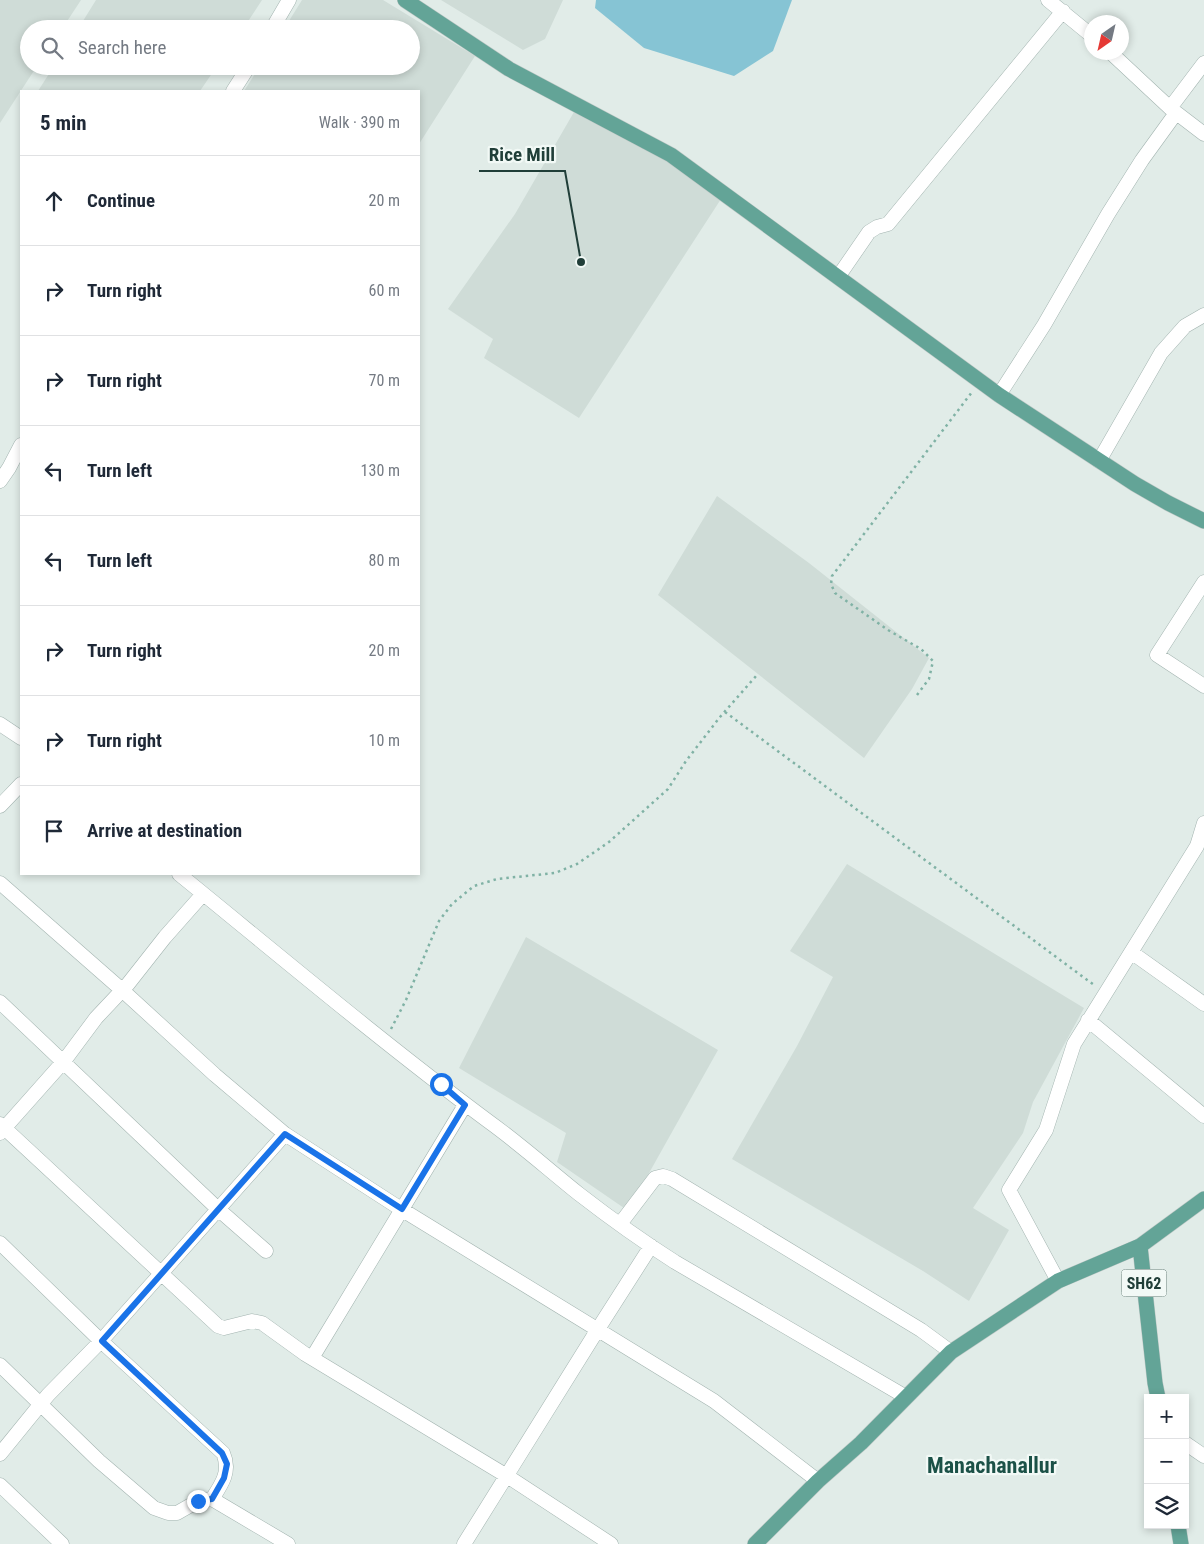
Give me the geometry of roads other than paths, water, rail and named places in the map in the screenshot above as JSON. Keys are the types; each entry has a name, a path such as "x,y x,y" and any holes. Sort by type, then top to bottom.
{"main road":[{"path":"405,0 509,69 671,155 999,395 1168,504 1204,521"},
{"name":"SH62","path":"1157,1394 1140,1246 1204,1199"},
{"path":"757,1544 818,1481 861,1443 951,1352 1058,1281 1140,1246"},
{"path":"1179,1529 1181,1544"}],"street":[{"path":"277,20 289,0"},
{"path":"1048,0 1084,29"},
{"path":"838,277 869,232 877,227 888,224 1062,11"},
{"path":"1119,60 1173,110 1204,134"},
{"path":"999,395 1044,325 1127,183 1204,62"},
{"path":"234,90 243,75"},
{"path":"1099,461 1161,353 1185,326 1204,315"},
{"path":"0,481 20,451"},
{"path":"1204,582 1157,655 1204,686"},
{"path":"0,724 20,737"},
{"path":"0,806 20,785"},
{"path":"1058,1281 1009,1190 1046,1130 1074,1044 1197,846 1203,831"},
{"path":"180,875 465,1105 489,1121 620,1224 674,1262 906,1398"},
{"path":"0,882 215,1075 285,1134 402,1209 714,1402 818,1481"},
{"path":"203,894 96,1018 64,1061 1,1129 218,1326 224,1328 252,1321 258,1322 312,1358 507,1476 611,1544"},
{"path":"1131,952 1204,1004"},
{"path":"0,1002 218,1209 266,1251"},
{"path":"1088,1020 1204,1116"},
{"path":"312,1358 465,1105"},
{"path":"0,1454 41,1404 102,1341 285,1134"},
{"path":"620,1224 655,1178 663,1176 672,1179 921,1330 951,1352"},
{"path":"0,1243 222,1453 227,1464 224,1478 212,1499"},
{"path":"464,1544 651,1246"},
{"path":"0,1365 99,1461 154,1508 168,1513 177,1513 198,1501 212,1499 288,1544"},
{"path":"1189,1446 1204,1456"},
{"path":"0,1485 62,1544"}],"water":[{"path":"596,0 792,0 773,51 734,76 644,48 595,8"}],"place":[{"name":"Rice Mill","path":"581,262"}],"district":[{"name":"Manachanallur","path":"992,1465"}]}
